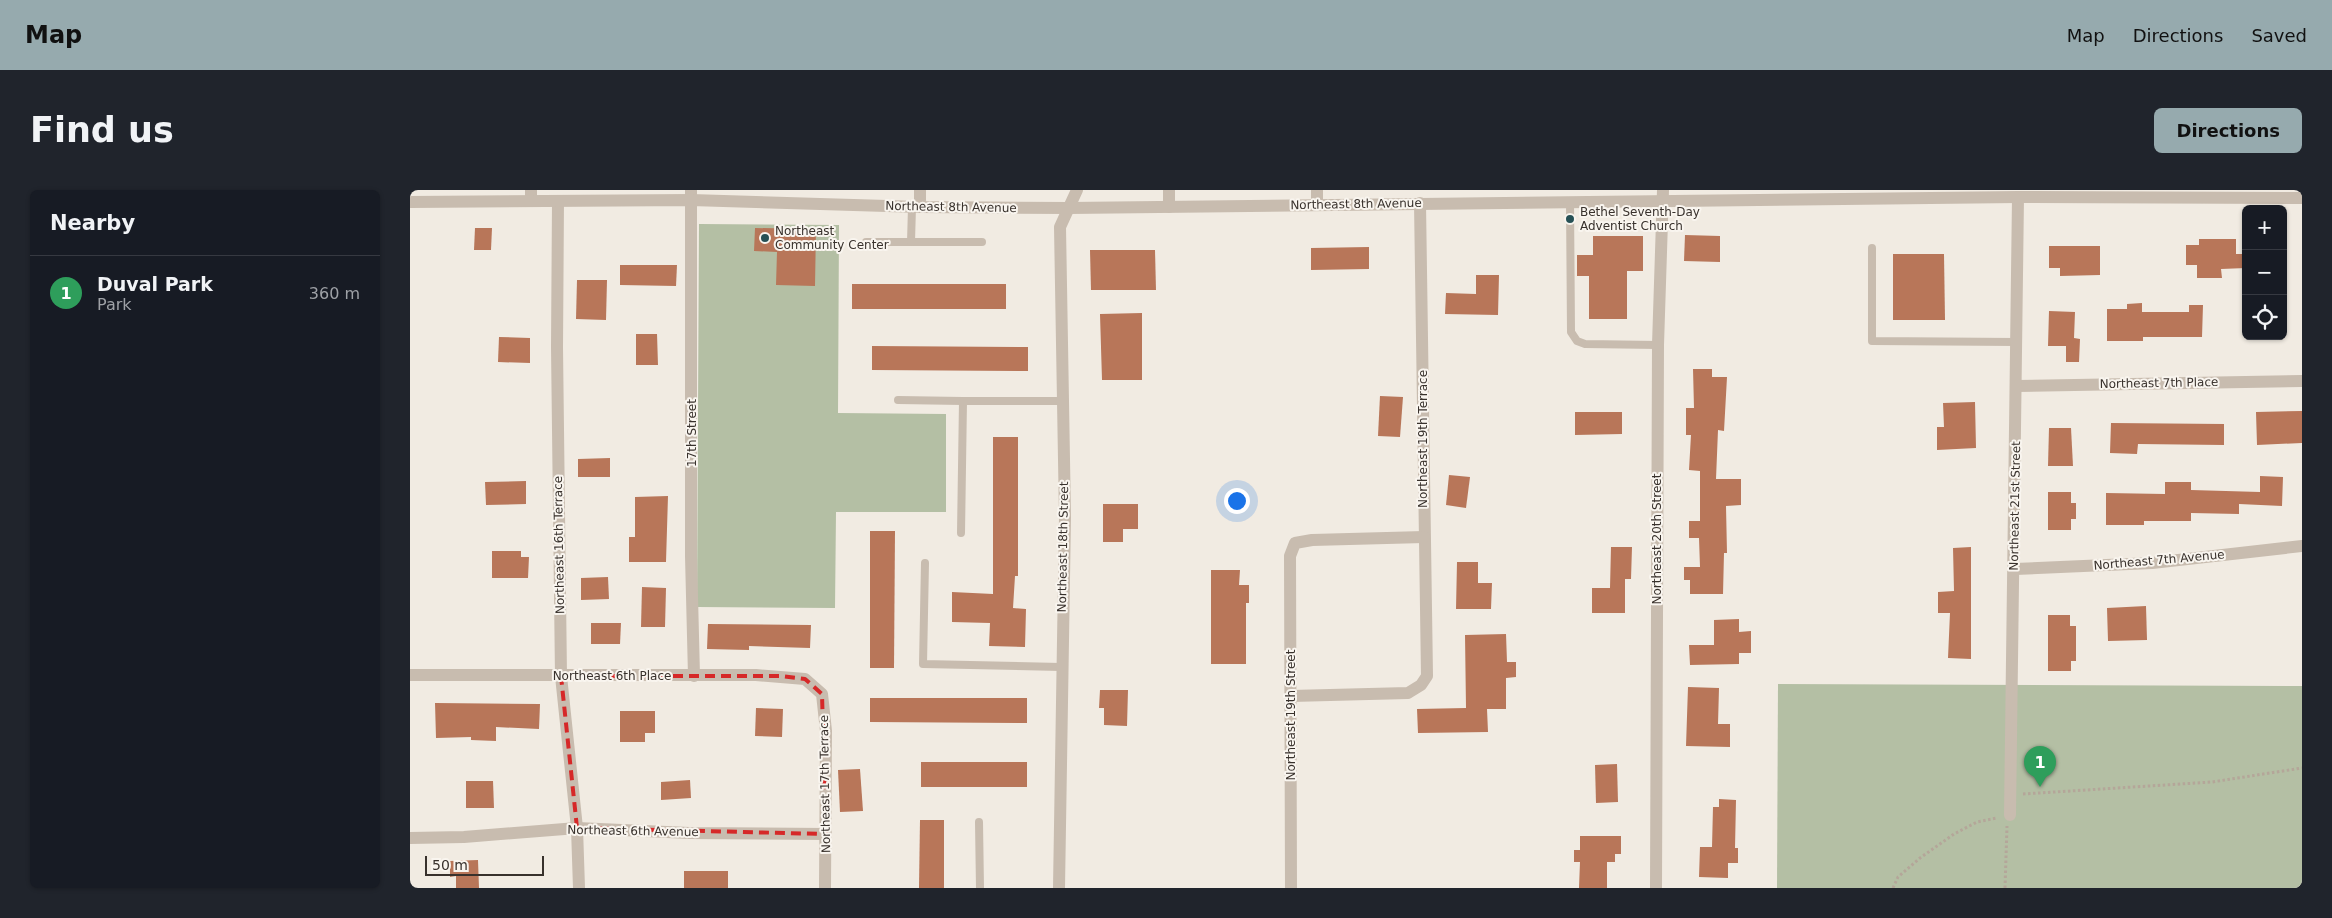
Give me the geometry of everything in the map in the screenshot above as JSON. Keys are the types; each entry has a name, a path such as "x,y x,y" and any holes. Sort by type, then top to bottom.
{"street":[{"path":"916,207 920,190"},
{"name":"Northeast 18th Street","path":"1059,888 1061,667 1065,517 1060,227 1077,190"},
{"path":"1169,190 1169,207"},
{"path":"1317,190 1317,205"},
{"name":"Northeast 8th Avenue","path":"410,202 531,196 558,201 691,195 916,207 1069,208 1420,203 1476,196 1570,201 1662,195 1900,194 2018,197 2054,193 2227,194 2302,198"},
{"name":"17th Street","path":"691,195 691,556 694,676"},
{"name":"Northeast 20th Street","path":"1656,888 1658,345 1662,195"},
{"name":"Northeast 21st Street","path":"2010,816 2015,570 2018,197"},
{"name":"Northeast 16th Terrace","path":"558,201 557,347 561,676 577,828 579,888"},
{"name":"Northeast 19th Terrace","path":"1291,696 1408,693 1421,685 1427,676 1428,623 1424,537 1420,203"},
{"name":"Northeast 7th Place","path":"2017,386 2302,381"},
{"name":"Northeast 19th Street","path":"1291,888 1290,556 1295,543 1312,540 1424,537"},
{"name":"Northeast 7th Avenue","path":"2015,570 2152,564 2302,546"},
{"name":"Northeast 6th Place","path":"410,675 781,676 804,680 812,686"},
{"name":"Northeast 17th Terrace","path":"812,686 822,694 826,732 825,888"},
{"name":"Northeast 6th Avenue","path":"410,838 464,837 577,828 688,833 826,834"}],"lane":[{"path":"1570,201 1571,332 1577,340 1585,344 1658,345"},
{"path":"911,242 916,207"},
{"path":"866,242 982,242"},
{"path":"1872,248 1872,341 2017,342"},
{"path":"898,400 1063,401"},
{"path":"961,533 963,401"},
{"path":"925,563 923,664 1061,667"},
{"path":"979,822 980,888"}],"path":[{"path":"2010,795 2212,782 2302,768"},
{"path":"1893,888 1898,877 1920,858 1954,834 1977,822 2010,816 2007,825 2006,888"}],"highlighted area":[{"path":"561,676 781,676 805,679 822,694 826,834 577,828"}],"green space":[{"path":"699,224 839,225 838,413 946,414 946,512 836,512 835,608 697,607"},
{"path":"1778,684 2302,686 2302,888 1777,888"}],"building":[{"path":"475,228 492,228 491,250 474,250"},
{"path":"755,228 816,229 815,286 776,285 777,252 754,251"},
{"path":"1685,235 1720,236 1720,262 1684,261"},
{"path":"1593,236 1643,236 1643,271 1627,271 1627,319 1589,319 1589,276 1577,276 1577,255 1593,255"},
{"path":"2199,239 2236,239 2236,254 2242,254 2242,268 2221,269 2222,278 2197,278 2197,265 2186,265 2186,245 2199,245"},
{"path":"2049,246 2100,246 2100,275 2060,276 2060,268 2049,268"},
{"path":"1369,247 1369,269 1311,270 1311,248"},
{"path":"1090,250 1155,250 1156,290 1091,290"},
{"path":"1893,254 1944,254 1945,320 1893,320"},
{"path":"620,265 677,265 676,286 620,285"},
{"path":"1476,275 1499,275 1498,315 1445,314 1446,293 1476,294"},
{"path":"577,280 607,280 606,320 576,319"},
{"path":"852,284 1006,284 1006,309 852,309"},
{"path":"2142,303 2142,312 2189,312 2189,305 2203,305 2202,337 2143,337 2143,341 2107,341 2107,309 2127,309 2127,304"},
{"path":"2049,311 2075,312 2074,338 2080,339 2079,362 2066,362 2066,346 2048,346"},
{"path":"1142,313 1142,380 1102,380 1100,314"},
{"path":"636,334 657,334 658,365 636,365"},
{"path":"499,337 530,338 530,363 498,362"},
{"path":"872,346 1028,347 1028,371 872,370"},
{"path":"1693,369 1712,369 1712,377 1727,377 1724,431 1718,430 1716,479 1741,479 1741,505 1726,506 1727,553 1724,553 1723,594 1690,594 1690,580 1684,580 1684,567 1700,567 1699,538 1689,538 1689,521 1700,521 1700,471 1689,470 1691,435 1686,435 1686,408 1694,408"},
{"path":"1380,396 1403,397 1400,437 1378,436"},
{"path":"1975,402 1976,448 1937,450 1937,427 1944,427 1943,403"},
{"path":"2302,411 2302,443 2257,445 2256,412"},
{"path":"1575,412 1622,412 1622,434 1575,435"},
{"path":"2111,423 2224,424 2224,445 2138,444 2137,454 2110,453"},
{"path":"2049,428 2071,428 2073,466 2048,466"},
{"path":"993,437 1018,437 1018,576 1015,576 1013,608 1026,609 1025,647 989,646 990,623 952,622 952,592 993,594"},
{"path":"610,458 610,477 578,477 578,459"},
{"path":"1449,475 1470,477 1466,508 1446,505"},
{"path":"2260,476 2283,477 2282,506 2239,504 2239,514 2191,513 2191,521 2144,521 2144,525 2106,525 2106,493 2165,494 2165,482 2191,482 2191,490 2260,492"},
{"path":"526,481 526,504 486,505 485,482"},
{"path":"2048,492 2071,492 2071,503 2076,503 2076,519 2071,519 2071,530 2048,530"},
{"path":"668,496 666,562 629,562 629,537 635,537 635,497"},
{"path":"1103,504 1138,504 1138,529 1123,529 1123,542 1103,542"},
{"path":"870,531 895,531 894,668 870,668"},
{"path":"1611,547 1632,547 1631,579 1625,579 1625,613 1592,613 1592,588 1610,588"},
{"path":"1971,547 1971,659 1948,658 1950,613 1938,613 1938,592 1954,591 1953,548"},
{"path":"492,551 521,551 521,557 529,557 528,578 492,578"},
{"path":"1457,562 1478,562 1478,583 1492,583 1491,609 1456,609"},
{"path":"1211,570 1240,570 1239,585 1249,585 1249,603 1246,603 1246,664 1211,664"},
{"path":"608,577 609,599 581,600 581,578"},
{"path":"642,587 666,588 665,627 641,627"},
{"path":"2146,606 2147,640 2108,641 2107,608"},
{"path":"2048,615 2070,615 2070,626 2076,626 2076,661 2071,661 2071,671 2048,671"},
{"path":"1739,619 1739,632 1751,631 1751,653 1739,653 1739,664 1690,665 1689,645 1714,645 1714,620"},
{"path":"591,623 621,623 620,644 591,644"},
{"path":"708,624 811,625 810,648 749,646 749,650 707,649"},
{"path":"1506,634 1507,662 1516,662 1516,677 1506,678 1506,709 1487,709 1488,732 1418,733 1417,709 1466,708 1465,635"},
{"path":"1688,687 1719,688 1718,724 1730,724 1730,747 1686,746"},
{"path":"1100,690 1128,690 1127,726 1104,725 1104,708 1099,708"},
{"path":"870,698 1027,698 1027,723 870,722"},
{"path":"435,703 540,704 539,729 496,727 496,741 471,740 471,737 436,738"},
{"path":"756,708 783,709 782,737 755,736"},
{"path":"620,711 655,711 655,733 645,733 645,742 620,742"},
{"path":"921,762 1027,762 1027,787 921,787"},
{"path":"1617,764 1618,802 1596,803 1595,765"},
{"path":"860,769 863,811 840,812 838,770"},
{"path":"690,780 691,798 661,800 661,782"},
{"path":"466,781 493,781 494,808 466,808"},
{"path":"1719,799 1736,800 1735,848 1738,848 1738,863 1728,863 1728,878 1699,877 1700,847 1712,847 1713,807 1719,807"},
{"path":"920,820 944,820 944,888 919,888"},
{"path":"1580,836 1621,836 1621,854 1615,854 1615,862 1607,862 1607,888 1579,888 1580,862 1574,862 1574,850 1580,850"},
{"path":"478,860 479,888 456,888 456,876 450,877 450,861"},
{"path":"684,871 728,871 728,888 684,888"}],"place":[{"name":"Bethel Seventh-Day Adventist Church","path":"1570,219"},
{"name":"Northeast Community Center","path":"765,238"},
{"name":"Duval Park","path":"2040,787"}]}
